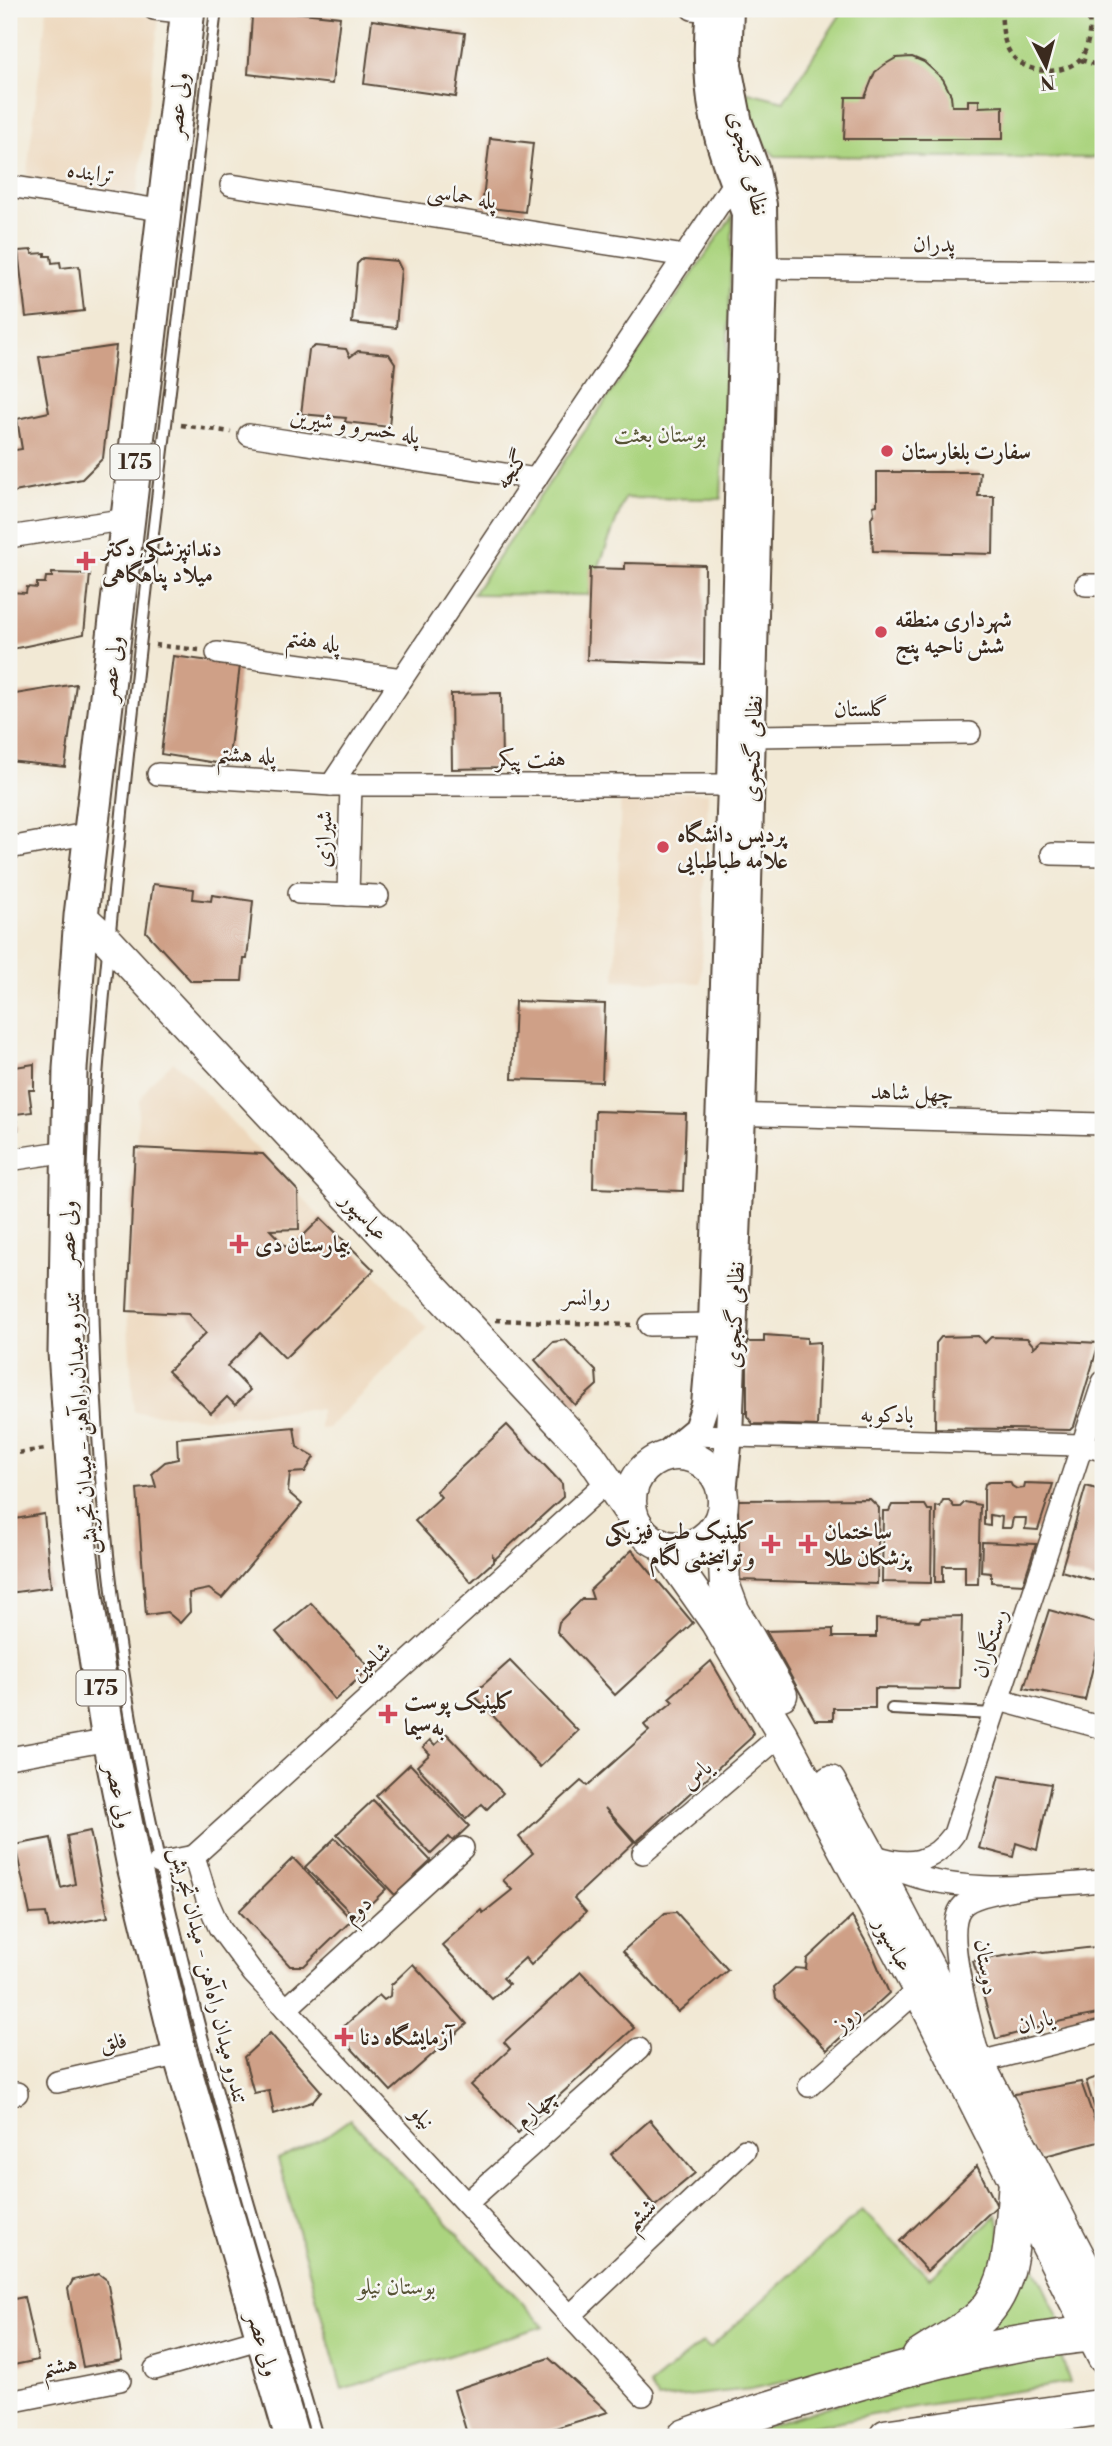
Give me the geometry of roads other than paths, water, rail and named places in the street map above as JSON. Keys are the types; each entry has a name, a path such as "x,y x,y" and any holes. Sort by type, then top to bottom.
{"highway":[{"path":"902,2369 976,2321 989,2307 1004,2279 1010,2257 1016,2188"},
{"path":"685,2437 731,2420 951,2357 1099,2342"},
{"path":"887,2437 1103,2407"}],"main road":[{"name":"ولی عصر","path":"198,10 166,211 81,916 70,1069 65,1352 71,1446 85,1583 109,1740 147,1864 180,2053 292,2437"},
{"name":"عباسپور","path":"81,916 109,942 590,1455 716,1623 782,1734 918,1990 970,2067 1103,2301"},
{"path":"590,1455 621,1461 676,1454 701,1461 719,1480 722,1503 716,1525 698,1542 673,1547 649,1534 632,1511 631,1496 635,1482 643,1469 659,1458"},
{"name":"عباسپور","path":"722,1503 725,1586 734,1610 872,1853 970,2067 1016,2188 1099,2342"}],"street":[{"path":"154,9 198,10"},
{"name":"نظامی گنجوی","path":"714,10 708,38 712,102 723,155 744,174 745,213 755,268 731,1114 729,1436 722,1503"},
{"name":"گنجه","path":"341,785 402,679 685,256 744,174"},
{"name":"پله حماسی","path":"231,185 685,256"},
{"name":"ترابنده","path":"9,186 166,211"},
{"name":"پدران","path":"755,268 1103,271"},
{"name":"پله خسرو و شیرین","path":"249,435 536,479"},
{"path":"9,537 128,519"},
{"name":"پله هفتم","path":"217,653 402,679"},
{"name":"گلستان","path":"742,736 970,733"},
{"name":"پله هشتم","path":"158,775 341,785"},
{"name":"هفت پیکر","path":"341,785 741,784"},
{"name":"شیرازی","path":"341,785 348,895"},
{"path":"9,848 91,833"},
{"path":"1052,854 1103,855"},
{"path":"299,893 378,896"},
{"name":"نظامی گنجوی","path":"692,1435 697,1429 705,1405 731,1114"},
{"name":"چهل شاهد","path":"731,1114 1103,1124"},
{"path":"9,1160 68,1151"},
{"path":"649,1325 712,1324"},
{"name":"رستگاران","path":"872,1853 905,1862 926,1859 944,1847 954,1834 1103,1382"},
{"path":"659,1458 692,1435"},
{"name":"بادکوبه","path":"692,1435 1081,1445 1103,1450"},
{"name":"شاهین","path":"194,1856 608,1481"},
{"path":"996,1707 1103,1728"},
{"name":"یاس","path":"643,1853 782,1734"},
{"path":"9,1758 109,1740"},
{"name":"دوم","path":"286,2009 463,1848"},
{"name":"دوستان","path":"872,1853 903,1872 936,1881 1028,1887 1103,1881"},
{"path":"147,1864 194,1856"},
{"name":"نیلو","path":"194,1856 219,1927 253,1973 643,2395"},
{"name":"دوستان","path":"970,2067 955,1944 958,1915 961,1907 971,1901 1028,1887"},
{"name":"روز","path":"809,2086 918,1990"},
{"name":"یاران","path":"970,2067 1103,2032"},
{"name":"چهارم","path":"467,2203 639,2049"},
{"name":"فلق","path":"57,2082 180,2053"},
{"name":"ششم","path":"570,2316 745,2150"},
{"path":"155,2369 262,2338"},
{"name":"هشتم","path":"9,2402 120,2380"}],"lane":[{"name":"تندرو میدان راه‌آهن - میدان تجریش","path":"198,10 166,423 139,642 96,1091 92,1194 95,1398 106,1543 147,1864 317,2437"},
{"path":"892,1709 996,1707"}],"place":[{"name":"سفارت بلغارستان","path":"887,451"},
{"name":"دندانپزشکی دکتر میلاد پناهگاهی","path":"86,561"},
{"name":"شهرداری منطقه شش ناحیه پنج","path":"881,632"},
{"name":"پردیس دانشگاه علامه طباطبایی","path":"663,847"},
{"name":"بیمارستان دی","path":"239,1244"},
{"name":"کلینیک طب فیزیکی و توانبخشی لگام","path":"771,1544"},
{"name":"ساختمان پزشکان طلا","path":"808,1544"},
{"name":"کلینیک پوست به‌سیما","path":"388,1714"},
{"name":"آزمایشگاه دنا","path":"344,2037"}],"park label":[{"name":"بوستان بعثت","path":"660,434"},
{"name":"بوستان نیلو","path":"397,2286"}]}
